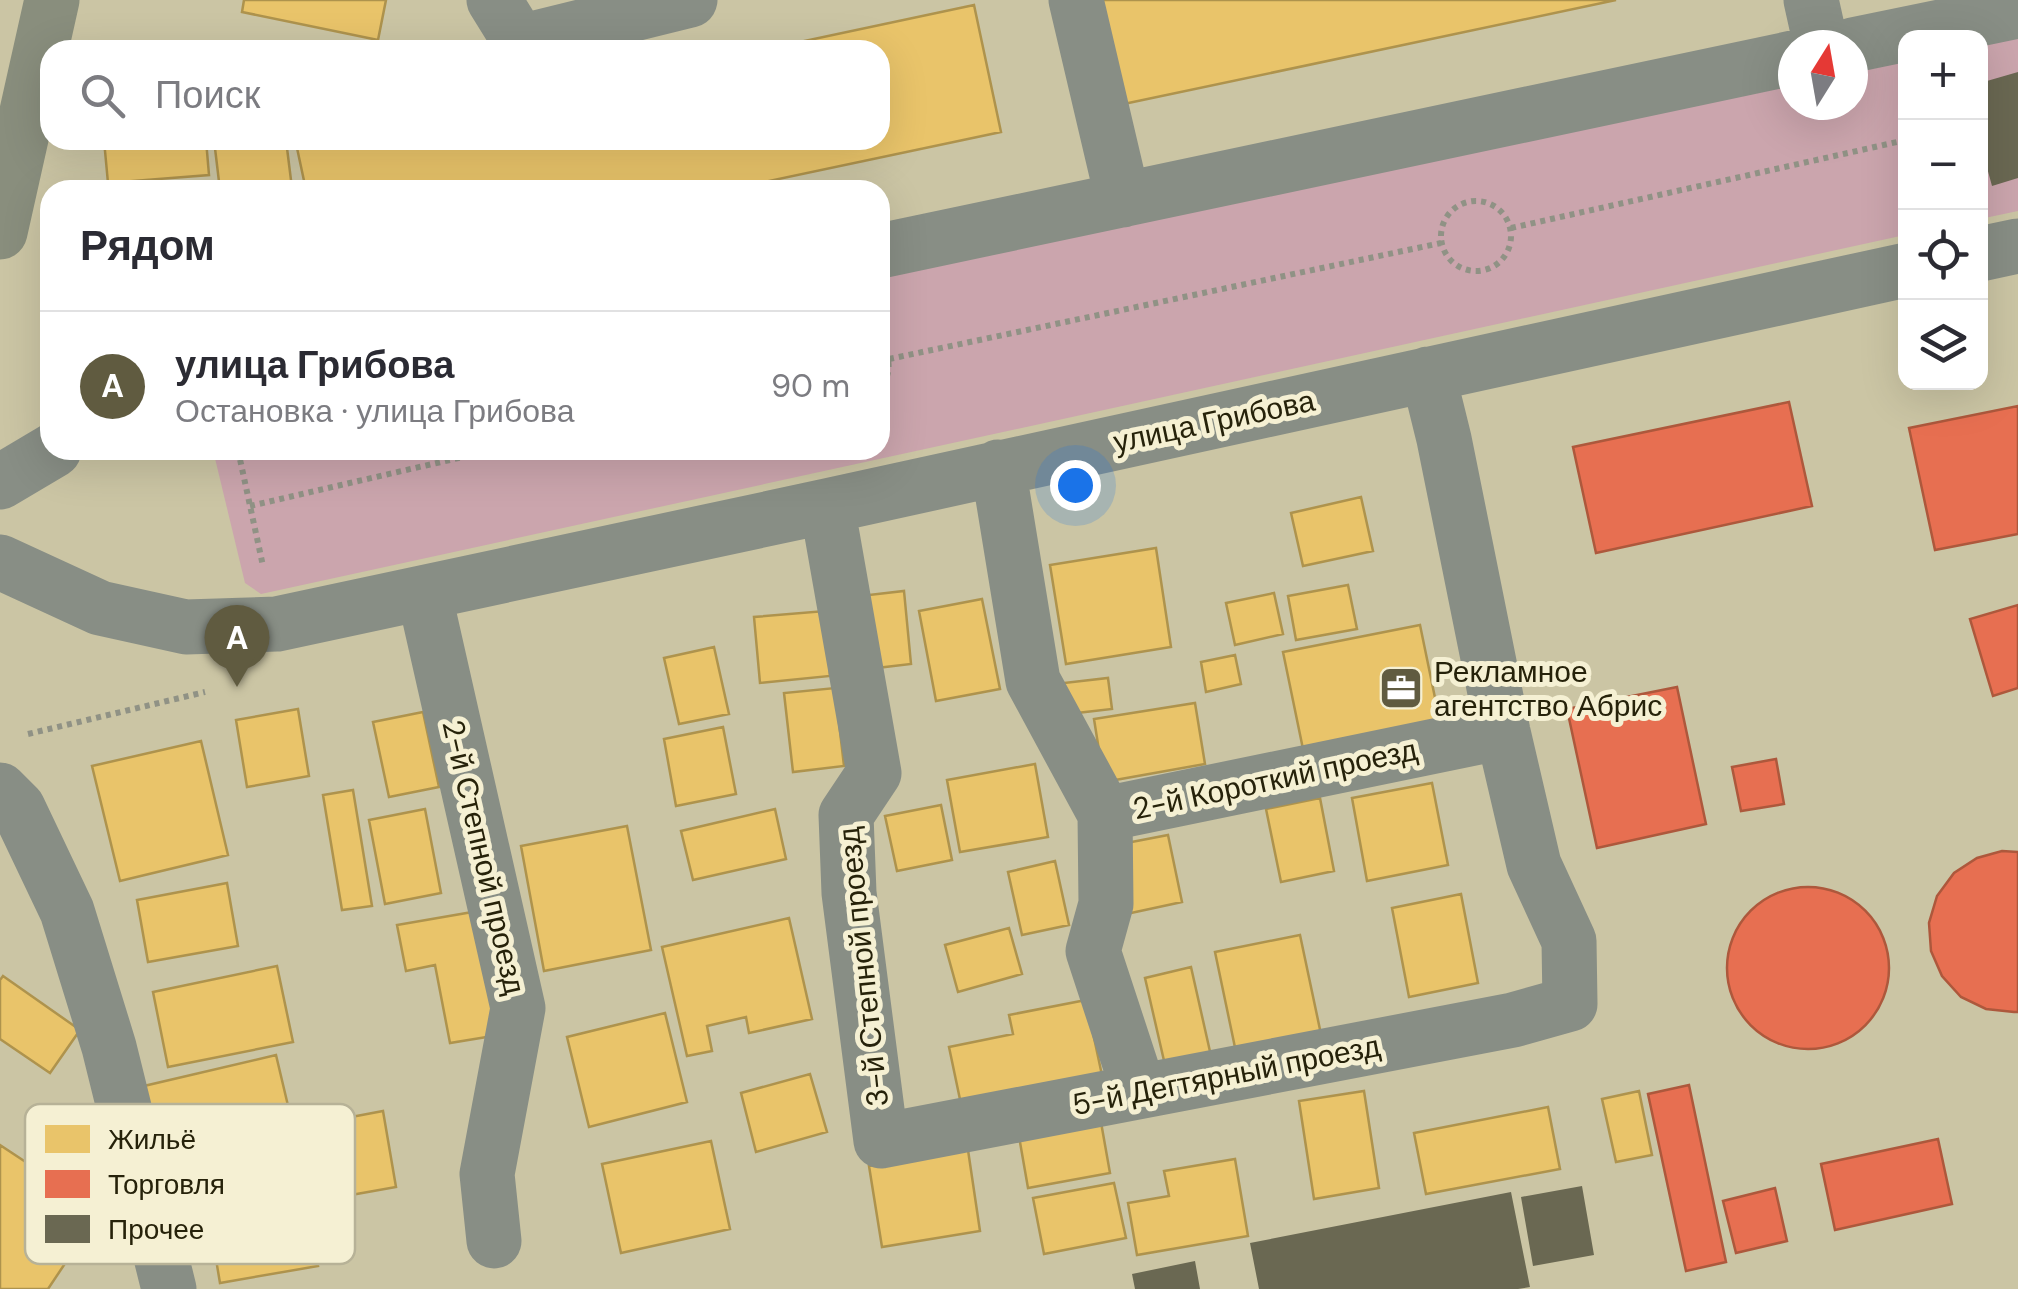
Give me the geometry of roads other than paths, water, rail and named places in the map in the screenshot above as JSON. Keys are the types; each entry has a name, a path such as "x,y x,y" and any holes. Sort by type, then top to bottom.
{"main road":[{"path":"43,40 52,0"},
{"path":"0,232 40,54"}],"street":[{"path":"494,0 519,40"},
{"path":"528,40 690,0"},
{"path":"1076,0 1123,200"},
{"path":"1812,0 1818,30"},
{"path":"1868,43 2018,11"},
{"path":"890,249 1778,61"},
{"path":"1988,252 2018,246"},
{"name":"улица Грибова","path":"0,562 100,608 117,612 186,627 277,624 1898,272"},
{"path":"1428,374 1503,732"},
{"path":"0,482 40,458"},
{"path":"998,467 1033,681 1106,814 1106,904 1093,950 1139,1091"},
{"name":"3-й Степной проезд","path":"827,506 874,773 846,815 849,893 881,1141"},
{"name":"2-й Степной проезд","path":"424,592 518,1008 487,1174 494,1241"},
{"name":"2-й Короткий проезд","path":"1106,814 1503,732"},
{"name":"5-й Дегтярный проезд","path":"881,1141 1514,1020 1570,1004 1569,941 1534,865 1503,732"},
{"path":"0,790 18,808 67,911 123,1104"},
{"path":"163,1264 169,1289"}],"place":[{"name":"улица Грибова","path":"237,687"},
{"name":"Рекламное агентство Абрис","path":"1401,688"}]}
